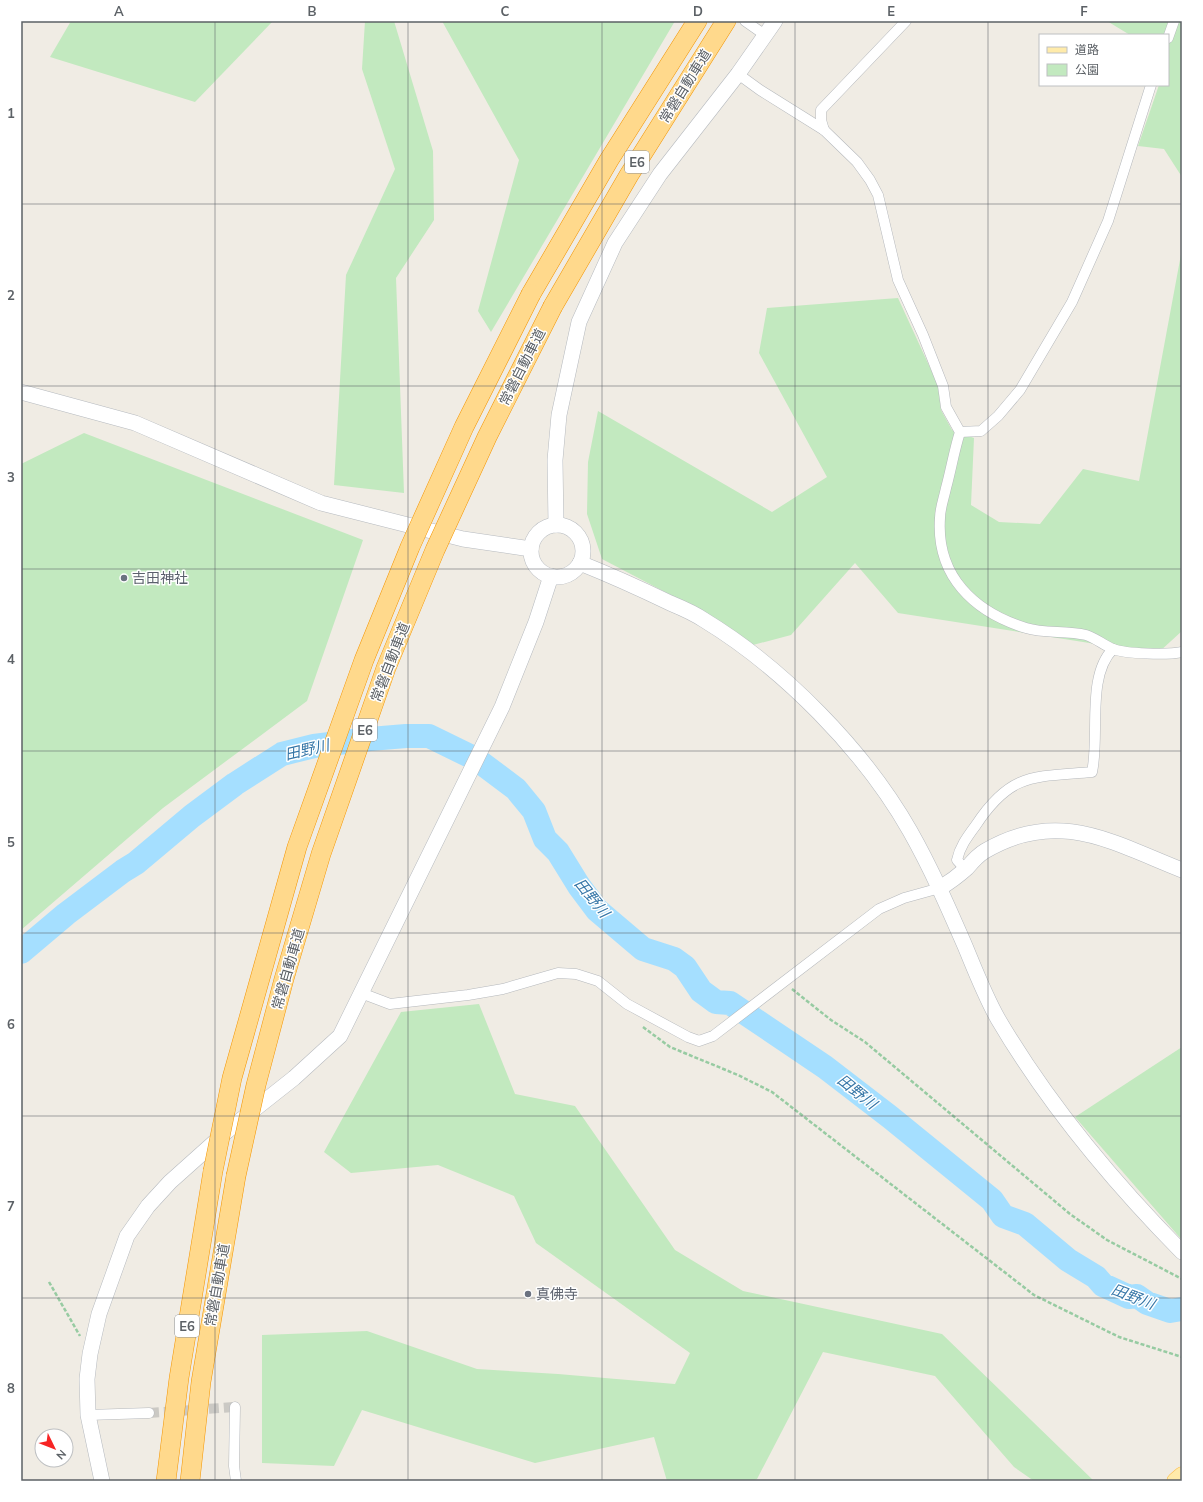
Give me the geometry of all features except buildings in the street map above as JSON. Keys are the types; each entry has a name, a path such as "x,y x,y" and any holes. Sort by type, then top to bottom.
{"highway":[{"name":"常磐自動車道","path":"166,1481 179,1378 213,1171 232,1078 297,847 362,667 410,547 464,427 531,294 609,160 697,21"},
{"name":"常磐自動車道","path":"190,1481 201,1382 236,1176 256,1085 284,979 321,854 386,668 435,550 480,451 553,306 629,175 726,21"}],"main road":[{"path":"1175,1481 1182,1475"}],"street":[{"path":"745,21 762,33"},
{"path":"556,525 555,460 559,415 579,322 615,243 660,174 738,74 762,33 775,21"},
{"path":"824,130 821,110 906,21"},
{"path":"1169,35 1174,21"},
{"path":"738,74 760,90 824,130 857,162 878,195 898,280 923,335 943,386 946,407 960,432 940,517 940,540 947,564 960,587 982,609 1003,620 1027,628 1053,633 1085,635 1101,641 1113,649 1171,654 1182,652"},
{"path":"960,432 981,431 998,416 1020,390 1072,302 1108,221 1151,86"},
{"path":"21,392 135,423 321,503 463,538 531,549"},
{"path":"556,525 571,530 580,541 582,548 580,563 571,573 558,577 551,576 538,569 534,563 531,549 537,535 542,530 556,525"},
{"path":"580,563 633,585 703,619 764,661 824,717 874,777 909,829 940,888 998,1019 1068,1123 1157,1227 1182,1252"},
{"path":"102,1481 88,1415 87,1379 90,1354 99,1314 127,1236 148,1206 170,1182 227,1131 294,1078 340,1036 495,722 536,622 551,576"},
{"path":"965,869 956,860 959,850 988,807 1007,788 1026,778 1092,772 1095,758 1098,688 1101,666 1107,655 1113,649"},
{"path":"361,992 390,1004 503,989 558,973 576,974 598,981 628,1004 688,1037 699,1041 713,1036 879,909 904,898 940,888 952,881 982,852 998,844 1030,832 1050,829 1070,830 1093,836 1182,870"},
{"path":"235,1407 234,1466 236,1481"},
{"path":"88,1415 149,1413"}],"path":[{"path":"784,982 831,1020 865,1042 1070,1214 1107,1240 1182,1279"},
{"path":"638,1024 670,1047 738,1075 772,1092 1034,1295 1119,1336 1182,1357"},
{"path":"49,1282 90,1354"}],"green space":[{"path":"71,21 273,21 195,102 50,57"},
{"path":"365,21 394,21 433,151 434,220 396,278 404,493 334,485 346,275 395,169 362,69"},
{"path":"442,21 675,21 491,332 478,311 519,160"},
{"path":"1107,21 1182,21 1182,177 1164,149 1138,146 1159,86 1169,86 1169,34 1128,34"},
{"path":"1182,249 1182,631 1159,652 1115,647 898,613 855,563 791,635 753,645 707,614 602,559 587,514 588,462 598,411 772,512 827,477 759,353 767,308 898,298 938,385 941,410 952,430 974,438 971,505 999,522 1040,524 1083,469 1139,481"},
{"path":"84,433 363,540 307,701 163,808 21,930 21,464"},
{"path":"479,1004 515,1094 575,1106 675,1250 743,1291 942,1334 1094,1481 1034,1481 1014,1467 935,1376 823,1352 757,1479 753,1481 667,1481 654,1437 535,1463 362,1410 334,1466 262,1463 262,1335 367,1331 477,1369 675,1384 690,1353 536,1243 514,1196 438,1165 351,1173 324,1152 401,1012"},
{"path":"1182,1047 1182,1240 1075,1117"}],"waterway":[{"name":"田野川","path":"21,952 66,914 136,863 192,816 235,784 282,754 314,746 370,739 429,736 476,759 516,789 534,811 545,839 558,852 579,886 597,910 643,949 674,959 685,967 701,991 716,1002 730,1003 825,1067 890,1117 992,1200 1003,1216 1025,1224 1068,1260 1096,1277 1103,1285 1129,1297 1137,1296 1147,1303 1170,1311 1182,1309"}],"tunnel":[{"path":"149,1413 235,1407"}],"place":[{"name":"吉田神社","path":"124,578"},
{"name":"真佛寺","path":"528,1294"}]}
